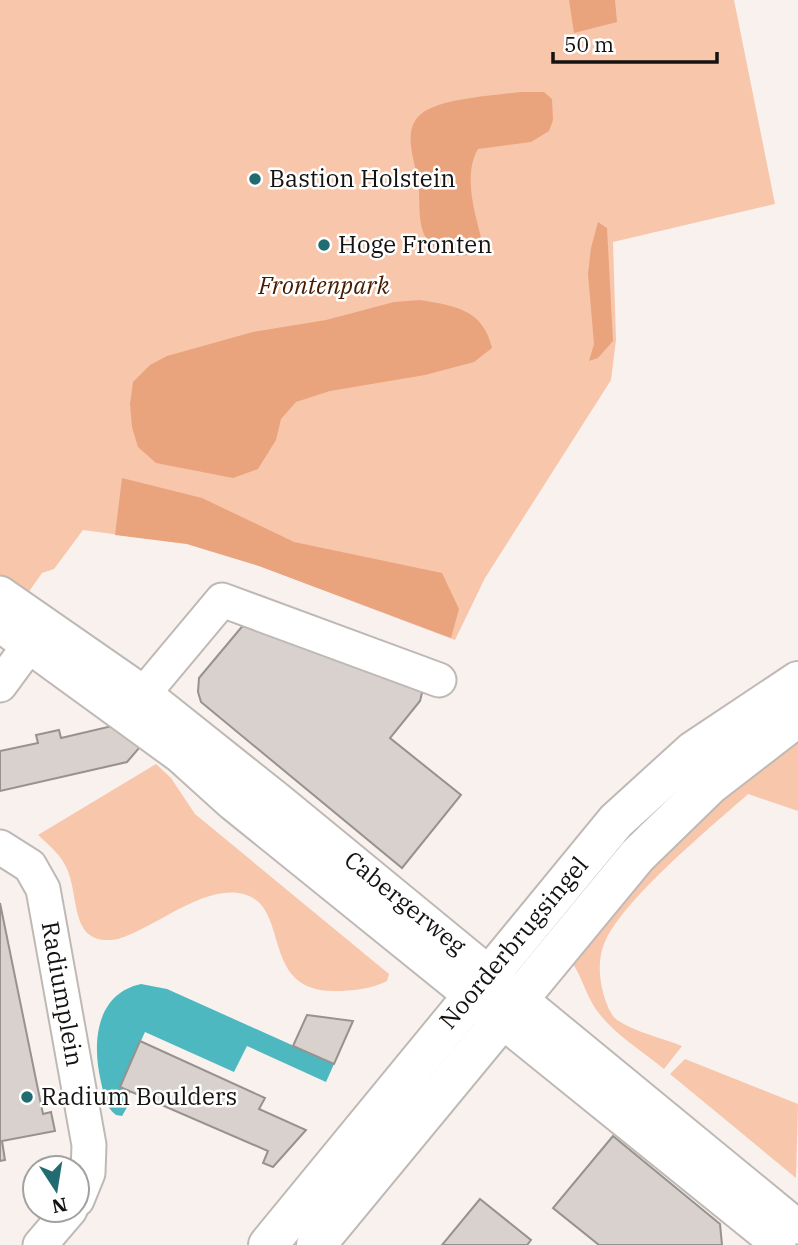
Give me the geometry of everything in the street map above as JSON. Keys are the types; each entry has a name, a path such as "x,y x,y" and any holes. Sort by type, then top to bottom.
{"main road":[{"name":"Noorderbrugsingel","path":"268,1245 479,984 642,794 719,732 798,681"},
{"name":"Noorderbrugsingel","path":"316,1245 509,1008 671,821 757,746 798,716"}],"street":[{"path":"135,704 222,600 439,680"},
{"path":"0,685 16,620"},
{"name":"Cabergerweg","path":"16,620 135,704 782,1228"},
{"name":"Radiumplein","path":"0,847 30,866 43,889 89,1154"},
{"path":"40,1245 58,1224"}],"green space":[{"name":"Frontenpark","path":"0,0 734,0 775,204 613,242 616,340 611,380 485,578 455,640 259,566 187,544 83,530 54,569 42,573 0,633"},
{"path":"798,728 798,811 748,794 647,886 628,907 604,944 600,962 601,981 606,1003 614,1018 632,1028 682,1046 664,1069 602,1017 567,956 622,888"},
{"path":"156,764 171,778 195,814 389,974 387,981 348,991 310,987 294,977 284,962 266,911 255,899 238,893 223,893 193,902 118,939 102,940 91,936 79,918 65,864 38,835"},
{"path":"685,1059 798,1104 796,1178 670,1074"}],"shaded area":[{"path":"569,0 615,0 617,22 574,33"},
{"path":"521,92 544,92 552,99 553,120 549,131 531,142 478,149 473,160 471,184 483,245 466,255 454,255 439,250 424,234 421,223 419,187 411,143 415,120 441,104"},
{"path":"598,222 607,228 613,341 598,358 589,361 594,344 588,274"},
{"path":"420,300 456,308 474,317 488,335 492,348 474,362 425,375 330,391 296,402 281,419 276,440 258,469 233,478 156,463 138,447 132,427 130,404 133,382 150,365 167,356 253,332 326,320 394,302"},
{"path":"122,478 202,498 294,542 442,573 459,609 451,638 259,566 187,544 115,535"}],"water":[{"path":"141,984 167,989 334,1064 326,1082 247,1046 234,1072 145,1032 120,1086 130,1091 129,1104 122,1116 116,1115 107,1104 98,1067 100,1023 114,998"}],"building":[{"path":"245,623 423,689 420,701 390,738 461,795 402,868 201,702 198,692 199,678"},
{"path":"112,726 140,747 127,762 0,791 0,751 38,743 36,735 59,730 61,738"},
{"path":"0,903 43,1114 51,1112 55,1131 2,1141 5,1160 0,1161"},
{"path":"307,1015 353,1021 334,1064 293,1046"},
{"path":"140,1041 265,1098 259,1109 306,1130 273,1167 263,1163 268,1151 120,1087"},
{"path":"613,1136 720,1224 722,1245 599,1245 553,1208"},
{"path":"480,1199 531,1240 527,1245 442,1245"}],"place":[{"name":"Bastion Holstein","path":"255,179"},
{"name":"Hoge Fronten","path":"324,245"},
{"name":"Radium Boulders","path":"27,1097"}]}
